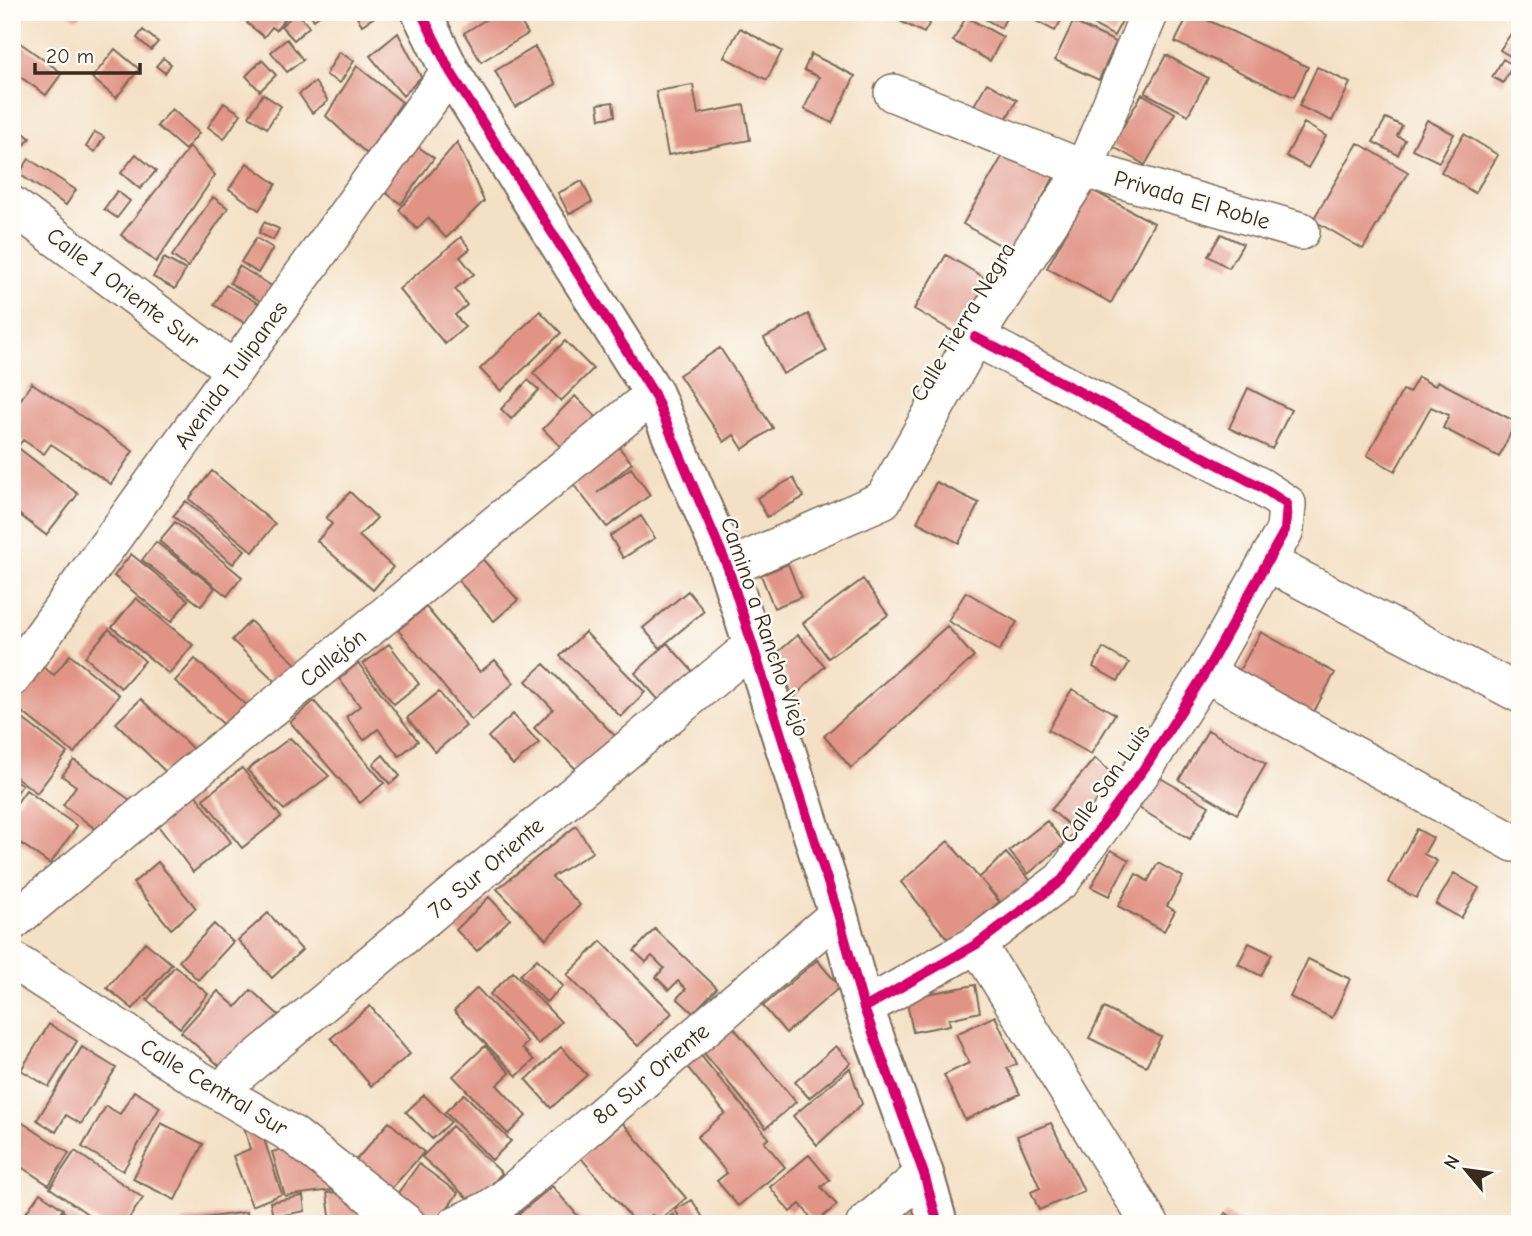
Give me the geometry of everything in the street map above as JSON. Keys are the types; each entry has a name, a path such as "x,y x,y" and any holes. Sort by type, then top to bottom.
{"street":[{"name":"Camino a Rancho Viejo","path":"421,12 450,71 654,394 728,568 751,648 838,914 864,1007 924,1174 938,1224"},
{"name":"Calle Tierra Negra","path":"728,568 883,500 975,337 1083,169 1150,12"},
{"name":"Avenida Tulipanes","path":"12,678 450,71"},
{"name":"Privada El Roble","path":"893,93 1083,169 1301,231"},
{"name":"Calle 1 Oriente Sur","path":"12,205 234,370"},
{"name":"Calle San Luis","path":"864,1007 977,944 1062,880 1148,763 1205,673 1285,530 1287,504 1261,487 975,337"},
{"name":"Callejón","path":"12,922 654,394"},
{"path":"1267,562 1520,694"},
{"name":"7a Sur Oriente","path":"222,1091 237,1075 751,648"},
{"path":"1205,673 1514,843"},
{"name":"8a Sur Oriente","path":"457,1224 503,1200 838,914"},
{"path":"977,944 1150,1224"},
{"name":"Calle Central Sur","path":"12,961 198,1079 293,1135 408,1224"},
{"path":"865,1224 924,1174"}],"building":[{"path":"67,12 82,12 77,19"},
{"path":"256,12 291,12 276,30 272,27 264,37 247,23"},
{"path":"297,12 309,27 294,40 281,26"},
{"path":"309,12 324,12 314,20"},
{"path":"354,12 382,12 362,25"},
{"path":"498,12 515,12 528,34 481,62 464,33"},
{"path":"905,12 936,12 924,33 900,21"},
{"path":"973,12 1009,12 1001,28"},
{"path":"1041,12 1066,12 1055,31 1036,21"},
{"path":"1076,12 1107,12 1122,21 1114,36 1075,15"},
{"path":"1190,12 1308,67 1294,97 1175,42"},
{"path":"966,17 1003,37 990,61 953,41"},
{"path":"1073,22 1116,42 1099,80 1055,60"},
{"path":"740,28 782,51 767,80 724,57"},
{"path":"143,30 158,42 151,50 137,38"},
{"path":"1512,32 1520,37 1520,62 1500,50"},
{"path":"398,33 421,77 403,96 370,56"},
{"path":"12,37 62,73 46,95 12,71"},
{"path":"287,39 303,60 287,72 271,52"},
{"path":"535,47 556,84 515,107 495,71"},
{"path":"115,49 139,69 116,98 92,78"},
{"path":"339,52 354,61 340,83 326,75"},
{"path":"811,54 855,76 832,123 804,109 819,77 804,70"},
{"path":"1166,55 1208,78 1188,115 1145,93"},
{"path":"163,58 171,64 165,73 156,66"},
{"path":"1503,59 1513,65 1503,83 1492,77"},
{"path":"262,60 276,75 260,91 246,76"},
{"path":"357,66 402,102 367,154 326,116"},
{"path":"1317,67 1350,83 1332,121 1299,106"},
{"path":"315,82 328,101 312,113 299,94"},
{"path":"987,83 1017,100 1003,124 973,107"},
{"path":"693,85 698,114 744,105 750,140 668,155 656,91"},
{"path":"263,94 281,106 267,128 249,116"},
{"path":"1142,94 1175,113 1145,165 1112,146"},
{"path":"613,102 615,116 600,119 598,104"},
{"path":"224,103 241,114 224,139 208,127"},
{"path":"172,109 199,133 185,150 157,126"},
{"path":"1386,118 1402,126 1397,136 1405,140 1398,155 1373,142"},
{"path":"1427,120 1454,134 1439,162 1412,149"},
{"path":"1304,123 1326,136 1308,168 1286,156"},
{"path":"12,124 30,138 12,161"},
{"path":"95,132 104,137 95,152 86,147"},
{"path":"1464,134 1498,155 1475,193 1441,172"},
{"path":"407,139 434,158 401,204 374,184"},
{"path":"457,142 484,201 446,238 428,218 417,229 399,210"},
{"path":"1358,143 1408,172 1363,249 1313,220"},
{"path":"190,147 215,175 156,262 121,235"},
{"path":"1006,150 1054,177 1012,252 963,224"},
{"path":"136,154 156,171 140,189 121,173"},
{"path":"29,159 76,190 66,205 19,174"},
{"path":"247,163 276,184 259,210 229,189"},
{"path":"582,181 592,202 569,214 558,193"},
{"path":"1090,189 1154,223 1111,303 1047,268"},
{"path":"117,191 130,201 117,218 104,209"},
{"path":"213,197 228,208 188,267 172,256"},
{"path":"264,222 279,229 273,240 259,233"},
{"path":"1221,234 1243,244 1229,268 1208,256"},
{"path":"461,237 470,249 460,257 474,274 455,289 467,305 455,315 465,327 445,344 399,289"},
{"path":"256,238 273,248 258,273 241,262"},
{"path":"946,255 992,282 961,336 914,309"},
{"path":"164,258 186,270 175,289 153,277"},
{"path":"239,266 275,288 265,304 230,283"},
{"path":"226,285 261,305 250,326 214,305"},
{"path":"540,311 561,333 501,391 480,369"},
{"path":"808,314 827,351 783,374 764,338"},
{"path":"565,341 593,369 561,401 533,373"},
{"path":"720,348 773,428 743,449 734,435 724,442 679,375"},
{"path":"1418,377 1435,386 1438,381 1516,422 1499,457 1443,428 1449,415 1431,407 1395,471 1367,455 1403,390 1409,393"},
{"path":"528,380 539,390 511,419 501,409"},
{"path":"32,383 133,451 111,484 51,444 44,454 23,440 19,445 12,439 12,412"},
{"path":"1248,388 1291,410 1272,449 1229,428"},
{"path":"575,396 596,417 564,450 543,429"},
{"path":"611,438 632,463 597,493 631,468 650,495 607,527 566,475"},
{"path":"12,443 78,494 46,535 12,509"},
{"path":"212,471 275,524 253,552 189,499"},
{"path":"793,478 804,497 767,517 757,498"},
{"path":"936,482 979,503 959,543 917,522"},
{"path":"350,492 377,518 359,536 393,567 373,590 317,541 332,524 326,518"},
{"path":"186,501 245,550 233,564 173,516"},
{"path":"641,516 655,538 623,558 610,536"},
{"path":"175,522 242,577 227,596 159,541"},
{"path":"156,542 215,588 201,606 142,560"},
{"path":"131,554 188,600 171,622 114,576"},
{"path":"479,555 518,600 494,621 455,577"},
{"path":"788,564 801,597 774,608 761,575"},
{"path":"863,579 888,615 828,658 803,623"},
{"path":"688,591 704,611 660,648 643,628"},
{"path":"966,592 1017,622 999,651 948,621"},
{"path":"136,598 193,645 169,674 112,627"},
{"path":"426,607 480,672 495,660 514,683 471,720 398,630"},
{"path":"250,621 296,664 277,683 232,640"},
{"path":"947,626 974,657 851,768 824,736"},
{"path":"109,629 145,661 121,688 85,657"},
{"path":"585,632 645,692 621,717 560,656"},
{"path":"1261,632 1335,673 1307,724 1232,683"},
{"path":"798,635 825,666 793,698 777,653"},
{"path":"667,643 696,675 663,705 635,673"},
{"path":"389,644 419,684 394,704 363,664"},
{"path":"1103,648 1129,663 1118,681 1093,667"},
{"path":"70,655 119,695 74,753 12,704 12,700 40,665 54,675"},
{"path":"195,659 249,707 229,729 175,681"},
{"path":"358,663 418,741 399,756 378,729 364,740 346,717 360,706 339,679"},
{"path":"544,664 619,740 583,776 534,728 553,709 526,681"},
{"path":"1072,689 1115,714 1091,754 1048,730"},
{"path":"439,692 466,726 435,752 407,718"},
{"path":"141,699 195,751 170,776 116,723"},
{"path":"314,701 384,783 360,803 290,722"},
{"path":"513,714 539,743 513,765 488,737"},
{"path":"19,716 67,753 37,793 12,774 12,725"},
{"path":"1208,730 1266,764 1237,814 1179,780"},
{"path":"290,738 329,776 284,810 247,770"},
{"path":"383,755 400,776 390,784 373,764"},
{"path":"1095,758 1118,779 1075,830 1051,810"},
{"path":"74,760 130,800 97,830 63,805 76,786 62,776"},
{"path":"242,768 281,817 242,848 203,799"},
{"path":"1157,776 1209,806 1190,839 1139,808"},
{"path":"12,778 22,785 12,800"},
{"path":"26,790 77,826 50,864 12,837 12,810"},
{"path":"195,794 231,842 193,872 156,823"},
{"path":"1047,821 1065,843 1028,874 1009,851"},
{"path":"576,826 593,852 552,877 580,905 546,939 497,889"},
{"path":"1417,829 1433,838 1424,854 1437,861 1416,898 1388,882"},
{"path":"948,841 979,878 1006,853 1030,880 1003,905 981,879 999,902 951,943 901,882"},
{"path":"1111,850 1129,860 1109,896 1091,887"},
{"path":"158,862 196,908 171,929 133,883"},
{"path":"1158,863 1183,877 1167,906 1175,911 1164,931 1118,906 1136,874 1148,881"},
{"path":"1454,873 1479,888 1461,918 1436,904"},
{"path":"489,897 510,919 477,951 456,930"},
{"path":"268,913 302,950 272,978 238,940"},
{"path":"214,924 233,942 198,980 179,961"},
{"path":"655,929 717,988 693,1013 677,998 686,989 678,981 669,990 656,977 664,968 652,956 646,962 634,951"},
{"path":"601,941 672,1013 638,1046 567,975"},
{"path":"145,942 172,964 133,1009 107,988"},
{"path":"1249,943 1272,954 1261,976 1238,964"},
{"path":"537,959 563,986 546,1002 520,975"},
{"path":"1308,959 1350,979 1332,1018 1290,997"},
{"path":"817,960 840,987 786,1033 763,1006"},
{"path":"175,966 208,994 180,1028 147,1000"},
{"path":"513,972 561,1022 538,1044 490,994"},
{"path":"975,985 980,1012 949,1019 950,1025 913,1032 906,998"},
{"path":"477,988 528,1042 522,1048 534,1060 517,1076 454,1011"},
{"path":"251,990 281,1017 230,1075 181,1032 218,991 236,1007"},
{"path":"370,1006 410,1054 371,1086 331,1038"},
{"path":"1104,1008 1161,1037 1146,1066 1089,1038"},
{"path":"995,1016 1017,1064 1007,1068 1020,1094 965,1120 944,1075 969,1063 956,1034"},
{"path":"49,1024 77,1041 49,1087 21,1070"},
{"path":"733,1027 796,1102 766,1128 703,1052"},
{"path":"485,1046 510,1073 497,1085 526,1116 508,1134 453,1076"},
{"path":"836,1046 851,1063 809,1098 795,1082"},
{"path":"82,1047 116,1068 81,1124 66,1115 56,1132 37,1120"},
{"path":"561,1047 587,1075 551,1108 526,1080"},
{"path":"697,1051 769,1138 764,1142 785,1167 738,1206 717,1181 727,1173 697,1137 725,1113 683,1062"},
{"path":"850,1068 862,1104 817,1145 793,1116"},
{"path":"134,1091 160,1107 123,1171 82,1147 106,1106 120,1114"},
{"path":"464,1094 511,1141 492,1160 445,1112"},
{"path":"424,1095 451,1122 432,1139 406,1112"},
{"path":"12,1116 69,1153 49,1185 12,1161"},
{"path":"389,1122 424,1152 390,1190 356,1160"},
{"path":"161,1123 203,1144 175,1200 133,1179"},
{"path":"623,1123 686,1198 658,1222 652,1215 642,1224 636,1224 581,1158"},
{"path":"1051,1123 1084,1191 1039,1210 1031,1192 1040,1188 1017,1136"},
{"path":"452,1126 502,1173 474,1204 422,1157"},
{"path":"244,1127 262,1133 282,1194 252,1206 233,1156 250,1149"},
{"path":"300,1144 355,1187 285,1196 272,1152"},
{"path":"75,1151 143,1198 125,1224 102,1224 50,1188"},
{"path":"809,1155 830,1180 821,1187 837,1205 815,1223 800,1204 790,1212 770,1187"},
{"path":"419,1164 458,1193 436,1224 397,1194"},
{"path":"552,1186 585,1224 521,1224 514,1218"},
{"path":"362,1190 371,1224 331,1224 327,1193"},
{"path":"40,1193 63,1209 52,1224 18,1224"},
{"path":"303,1196 305,1211 273,1217 270,1202"},
{"path":"692,1200 707,1224 684,1224 675,1210"},
{"path":"63,1211 84,1224 55,1224"},
{"path":"907,1211 911,1224 884,1224"},
{"path":"247,1212 249,1224 183,1224 183,1221"},
{"path":"1225,1213 1245,1224 1219,1224"},
{"path":"673,1214 680,1224 658,1224"}],"cycle path":[{"path":"421,12 450,71 654,394 728,568 838,914 864,1008 924,1174 938,1224"},
{"path":"864,1008 977,944 1062,880 1148,763 1205,673 1285,530 1287,504 1261,487 975,337"}]}
